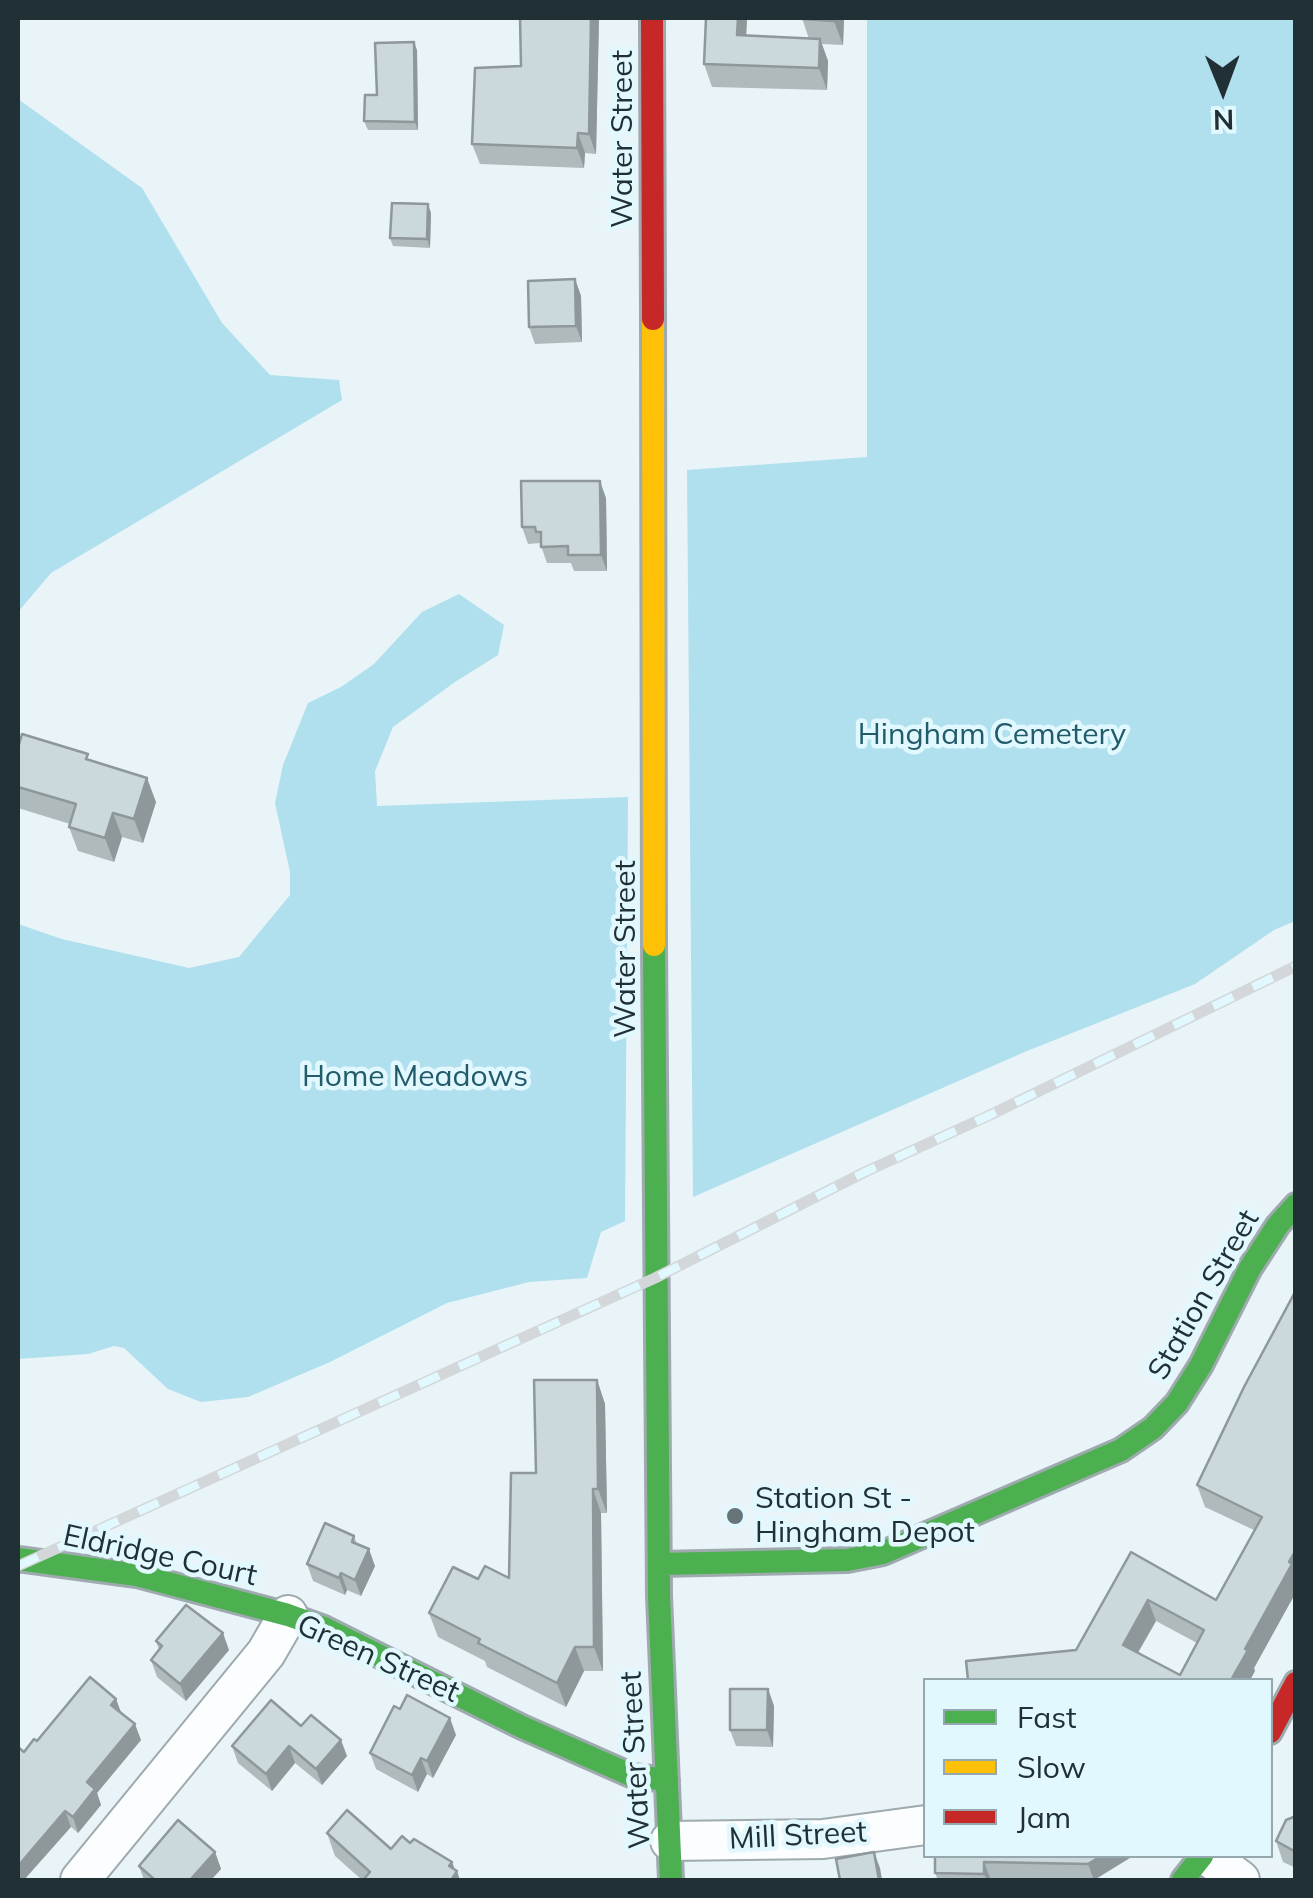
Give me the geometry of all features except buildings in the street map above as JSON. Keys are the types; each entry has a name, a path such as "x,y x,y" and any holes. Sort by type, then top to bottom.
{"main road":[{"name":"Water Street","path":"652,18 655,1278 662,1718 671,1880"},
{"name":"Station Street","path":"659,1564 847,1560 883,1553 1121,1450 1153,1428 1177,1403 1250,1268 1296,1205"},
{"name":"Eldridge Court","path":"18,1559 137,1575 288,1615"},
{"name":"Green Street","path":"288,1615 324,1628 522,1727 633,1776 667,1780"},
{"path":"1273,1726 1296,1683"},
{"path":"1183,1880 1203,1858"}],"street":[{"name":"Green Street","path":"80,1880 266,1654 288,1615"},
{"name":"Mill Street","path":"670,1841 823,1839 923,1825"},
{"path":"1208,1858 1240,1880"}],"green space":[{"name":"Hingham Cemetery","path":"867,18 1295,18 1295,921 1274,930 1195,984 1027,1051 693,1197 687,470 867,457"},
{"path":"18,99 142,188 222,323 270,375 339,380 342,400 51,573 18,612"},
{"name":"Home Meadows","path":"459,594 504,625 498,655 393,727 375,771 377,806 628,797 625,1221 601,1232 587,1278 529,1282 447,1303 330,1362 248,1397 201,1402 168,1389 124,1348 114,1346 88,1354 18,1359 18,924 62,939 189,968 239,957 290,895 290,872 275,803 283,765 308,703 341,687 374,664 422,612"}],"railway":[{"path":"18,1566 655,1278 865,1172 1296,966"}],"traffic: fast":[{"path":"654,945 659,1596 671,1880"},
{"path":"659,1564 847,1560 883,1553 1121,1450 1153,1428 1177,1403 1201,1365 1250,1268 1296,1205"},
{"path":"18,1559 137,1575 288,1615 324,1628 522,1727 633,1776 667,1780"},
{"path":"1183,1880 1200,1858"}],"traffic: slow":[{"path":"653,319 654,945"}],"traffic: jam":[{"path":"652,18 653,319"},
{"path":"1273,1726 1296,1683"}],"place":[{"name":"Station St - Hingham Depot","path":"735,1516"}]}
